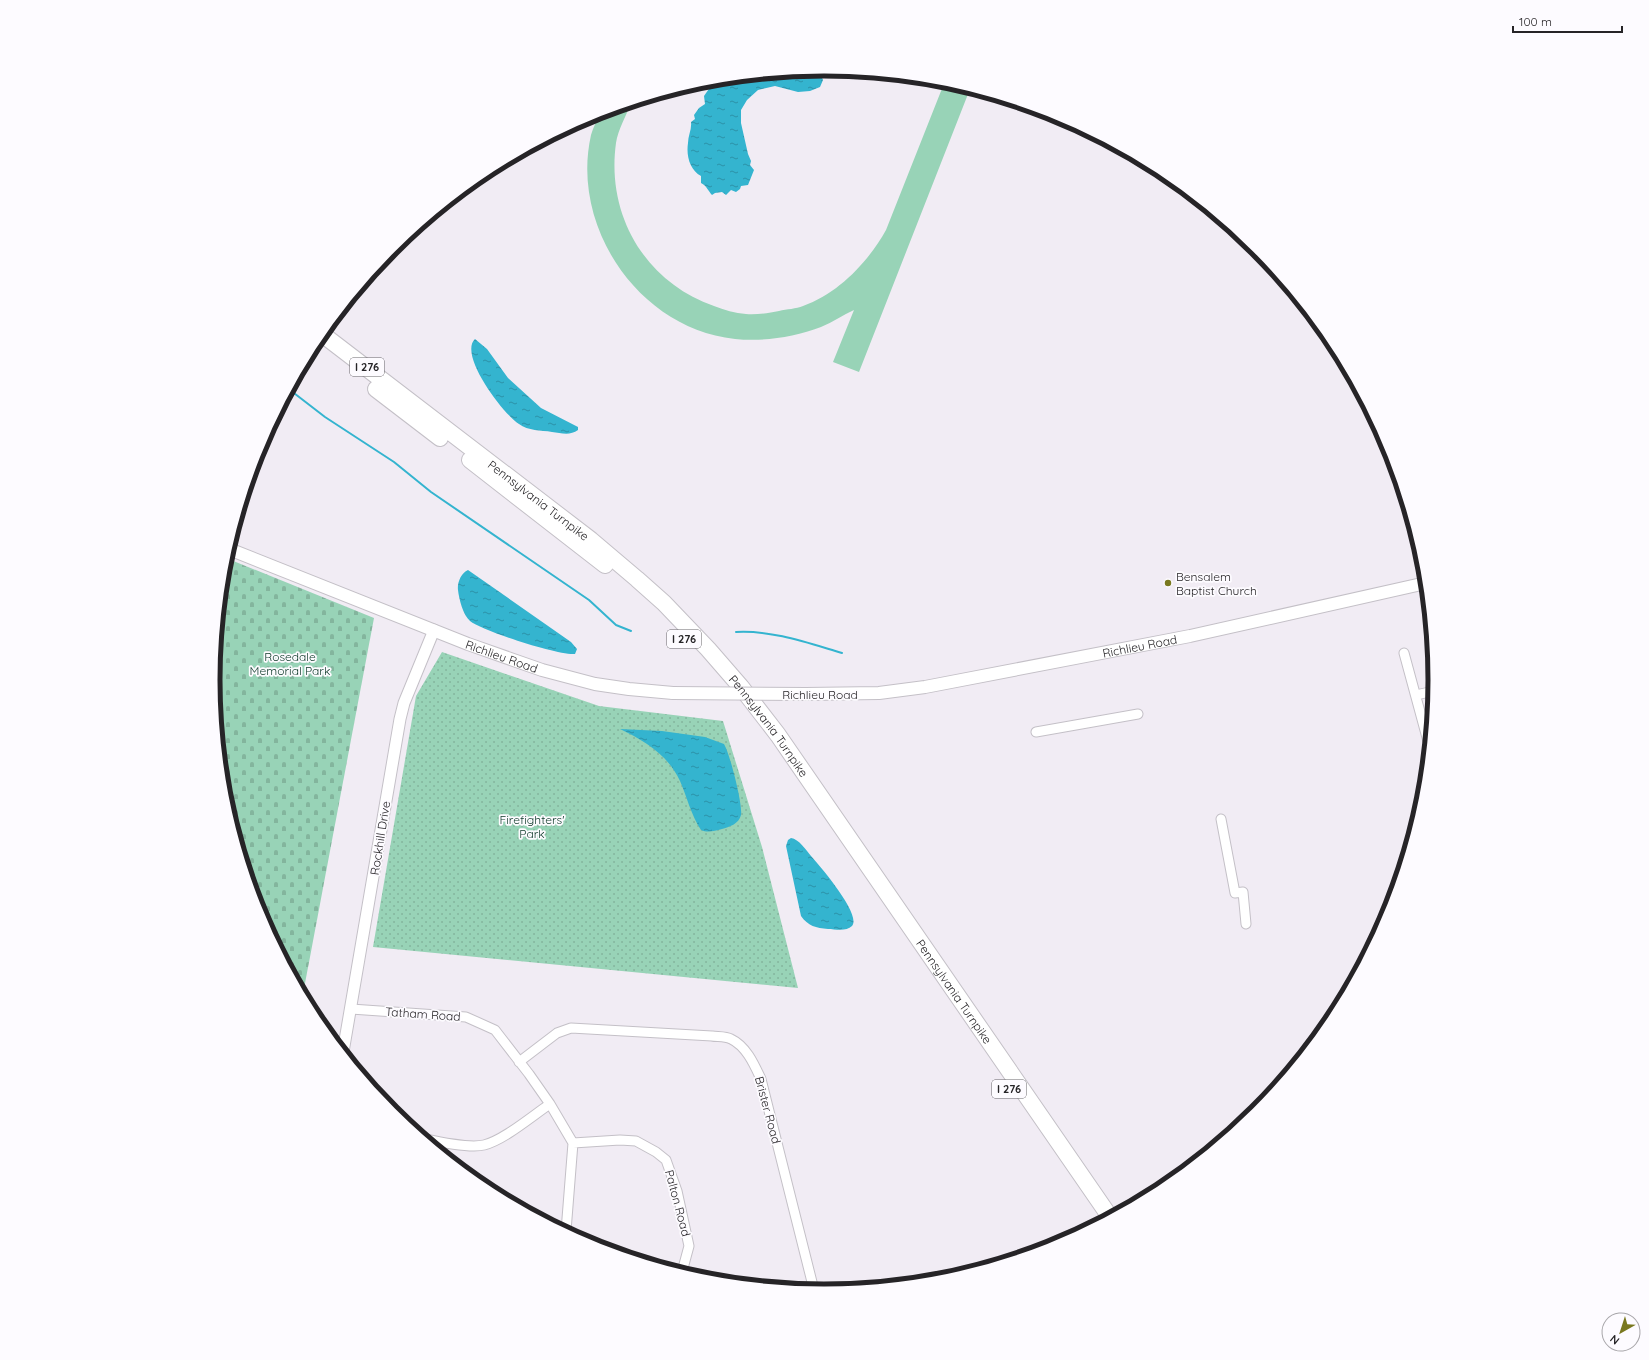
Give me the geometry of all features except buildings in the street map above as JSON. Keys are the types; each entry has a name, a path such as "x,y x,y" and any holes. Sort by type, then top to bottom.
{"highway":[{"name":"Pennsylvania Turnpike","path":"327,338 591,540 664,603 708,649 741,687 778,735 1107,1213"},
{"name":"Pennsylvania Turnpike","path":"321,346 608,567 660,613 711,668 741,703 772,744 1098,1219"}],"main road":[{"name":"Richlieu Road","path":"235,551 434,630 536,668 569,678 629,689 673,693 880,693 933,686 1190,636 1420,584"}],"street":[{"name":"Rockhill Drive","path":"344,1047 352,1009 400,719 404,703 434,630"},
{"path":"1404,653 1426,732"},
{"path":"1416,695 1428,692"},
{"path":"1036,732 1138,714"},
{"path":"1221,819 1235,893 1243,892 1246,924"},
{"name":"Tatham Road","path":"352,1009 466,1017 495,1030 550,1104 573,1143"},
{"name":"Brister Road","path":"519,1062 557,1033 571,1028 712,1036 730,1038 742,1047 752,1060 761,1079 812,1284"},
{"path":"434,1141 454,1144 483,1145 503,1136 550,1104"},
{"name":"Palton Road","path":"573,1143 636,1141 656,1152 666,1160 677,1191 689,1246 683,1267"},
{"path":"566,1226 573,1143"}],"green space":[{"path":"942,88 968,94 859,372 833,362 854,310 821,327 800,334 779,338 746,340 701,331 669,316 642,295 620,268 602,238 591,205 587,170 591,135 597,121 629,109 620,128 616,143 615,170 617,195 624,220 635,242 650,263 668,281 690,295 726,310 742,314 767,313 797,308 816,300 840,285 861,265 879,242 886,230"},
{"name":"Rosedale Memorial Park","path":"232,561 374,618 304,987 266,911 241,836 232,798 222,720 220,680 226,601"},
{"name":"Firefighters' Park","path":"442,652 599,706 723,721 762,847 798,988 373,947 416,696"}],"water":[{"path":"821,76 823,80 820,87 810,91 798,92 775,86 758,90 747,100 741,110 741,123 751,161 750,165 754,170 748,185 741,186 736,192 731,190 726,195 722,192 712,195 701,183 701,176 694,170 688,158 688,140 691,122 695,119 694,115 699,108 705,104 704,96 710,87 746,81 785,77"},
{"path":"475,339 487,349 508,378 541,408 578,427 578,430 565,434 535,430 526,428 512,418 494,397 477,371 471,347"},
{"path":"468,570 571,642 577,649 575,654 567,654 521,642 489,631 470,621 465,615 462,607 458,587 461,576"},
{"path":"620,729 662,731 705,737 724,744 733,768 740,801 741,815 738,821 731,826 719,830 709,832 701,830 680,781 669,764 662,756 647,744"},
{"path":"791,838 797,840 802,845 839,891 851,912 853,920 850,928 840,930 824,929 809,924 801,916 786,846 788,840"}],"waterway":[{"path":"293,393 325,417 394,462 431,492 589,600 616,625 631,631"},
{"path":"736,632 776,635 803,641 842,653"}],"place":[{"name":"Bensalem Baptist Church","path":"1168,583"}]}
